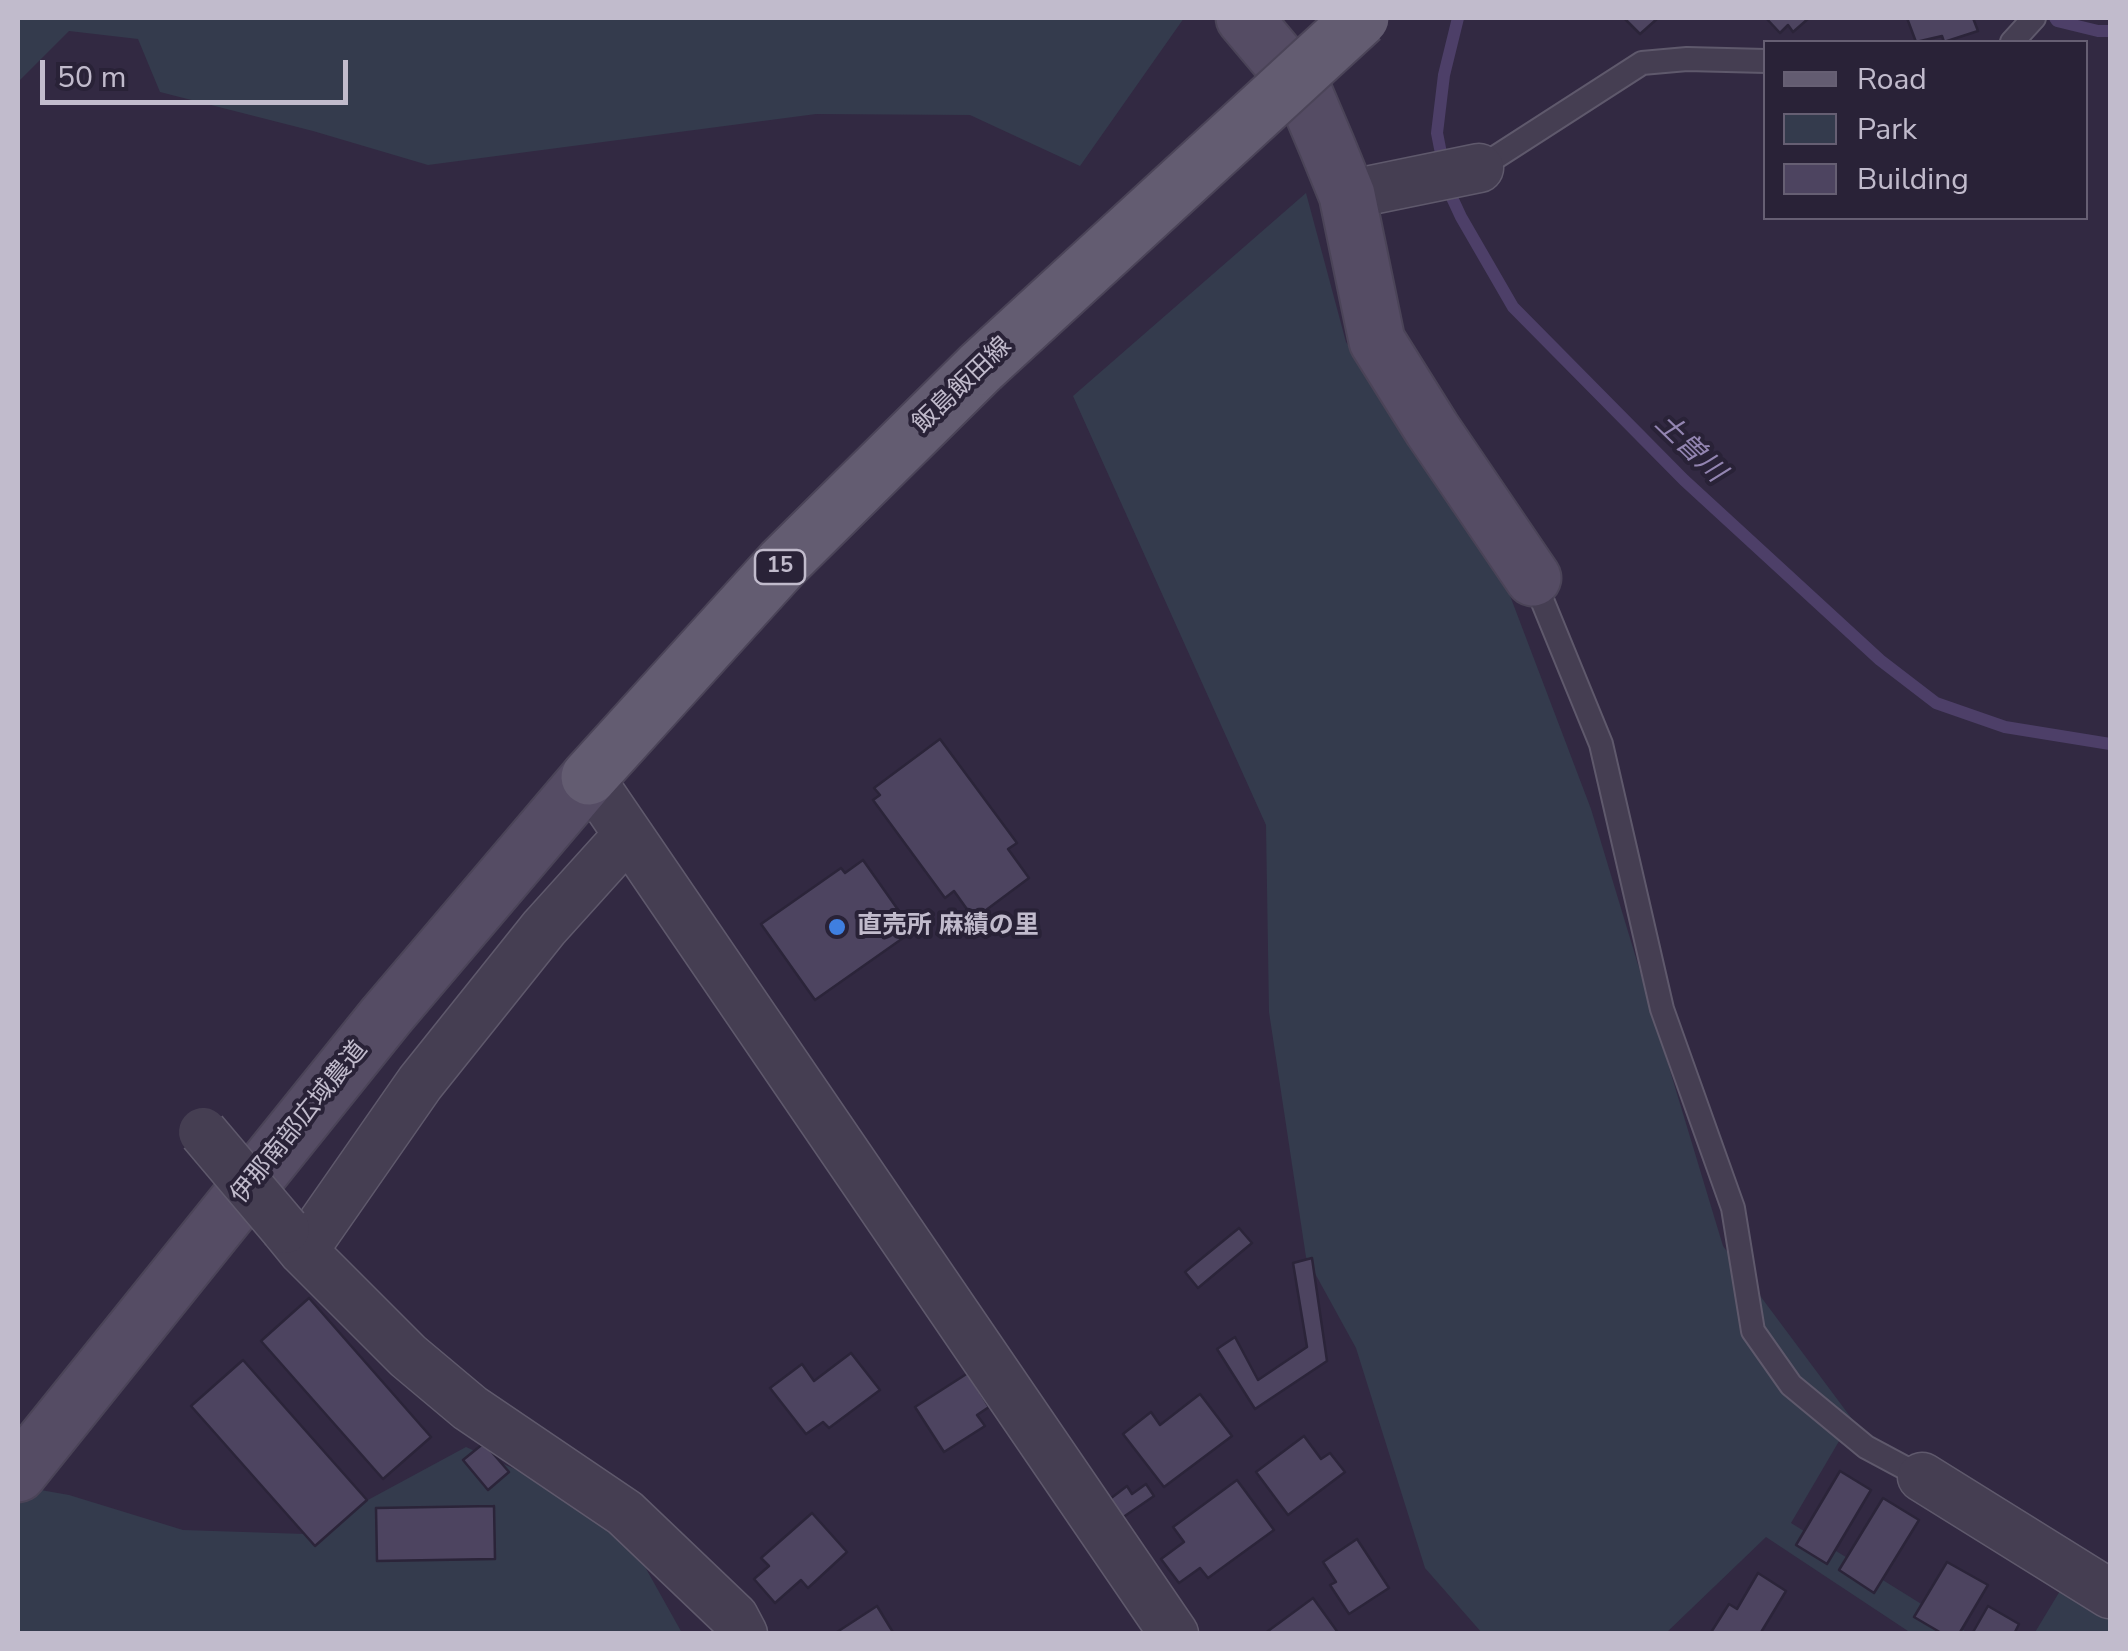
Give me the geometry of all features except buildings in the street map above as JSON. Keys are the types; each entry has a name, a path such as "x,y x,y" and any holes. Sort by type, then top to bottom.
{"main road":[{"name":"飯島飯田線","path":"588,777 783,563 981,367 1361,18"}],"street":[{"path":"1244,18 1302,87 1346,195 1377,340 1432,430 1533,578"},
{"path":"1346,195 1479,168"},
{"path":"588,777 1163,1630"},
{"name":"伊那南部広域農道","path":"18,1474 386,1016 588,777"},
{"path":"294,1240 544,928 627,836"},
{"path":"203,1132 294,1240 408,1356 470,1408 625,1513 734,1617 743,1634"},
{"path":"1922,1477 2110,1594"}],"lane":[{"path":"2014,40 2034,18"},
{"path":"1479,168 1642,64 1687,59 1763,61"},
{"path":"1533,578 1601,744 1662,1009 1733,1208 1753,1331 1790,1385 1866,1447 1922,1477"}],"green space":[{"path":"18,18 1184,18 1080,166 970,115 816,114 428,165 160,92 138,39 69,31 18,82"},
{"path":"1306,193 1346,342 1509,593 1591,809 1723,1246 1852,1419 1791,1523 1968,1633 1911,1633 1766,1537 1666,1633 1482,1633 1425,1568 1356,1348 1306,1257 1269,1012 1266,825 1073,396"},
{"path":"466,1447 616,1515 682,1633 18,1633 18,1486 69,1495 183,1530 305,1534"},
{"path":"2069,1576 2110,1579 2110,1633 2034,1634"}],"waterway":[{"name":"土曽川","path":"1458,18 1444,75 1437,133 1448,189 1513,307 1684,480 1880,660 1936,703 2005,727 2110,744"},
{"path":"2055,18 2110,31"}],"place":[{"name":"直売所 麻績の里","path":"837,927"}]}
